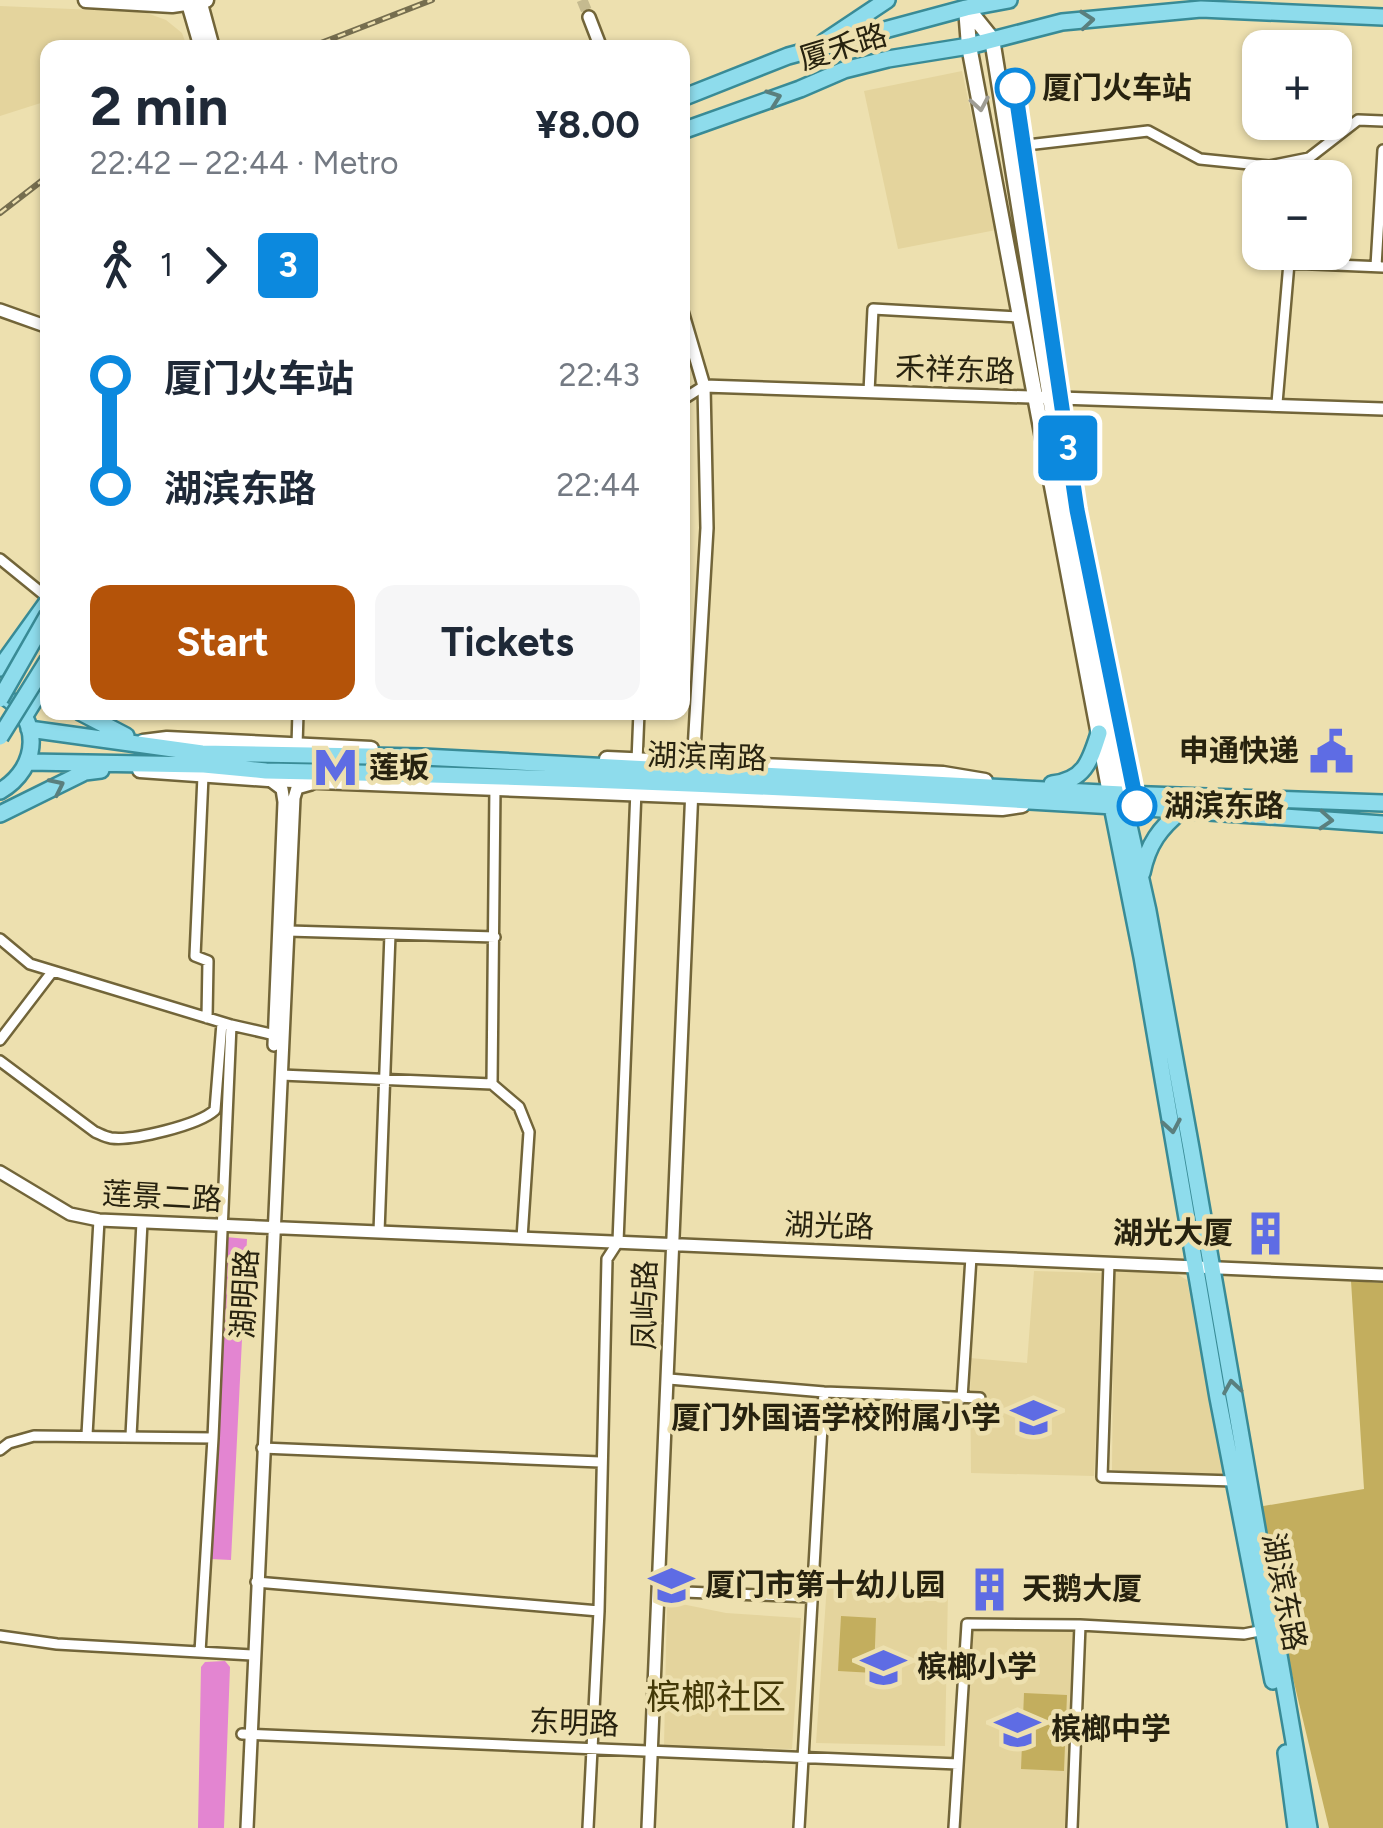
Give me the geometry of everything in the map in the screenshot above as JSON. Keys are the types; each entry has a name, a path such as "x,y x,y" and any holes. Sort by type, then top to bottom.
{"main road":[{"path":"86,0 153,5 196,1"},
{"name":"厦禾路","path":"690,95 813,49 969,4 1010,0"},
{"path":"196,1 201,40"},
{"path":"196,1 209,40"},
{"path":"813,49 877,2"},
{"path":"969,4 992,39"},
{"name":"湖滨东路","path":"969,4 969,46 1020,317 1042,398 1269,1629 1310,1828"},
{"name":"厦禾路","path":"690,128 844,70 969,46 1062,22 1201,9 1383,17"},
{"name":"湖滨东路","path":"992,39 1042,398 1099,733 1148,912 1234,1481 1269,1629 1296,1828"},
{"path":"0,653 40,612"},
{"path":"0,668 40,614"},
{"path":"27,723 9,699 0,697 40,619"},
{"path":"0,737 40,673"},
{"path":"0,791 18,780 28,762 27,723 40,695"},
{"path":"95,720 138,742"},
{"name":"湖滨南路","path":"27,723 202,753 423,757 636,776"},
{"path":"1020,787 1066,782 1089,766 1099,733"},
{"name":"湖滨南路","path":"138,742 167,738 296,746 636,776"},
{"name":"湖滨南路","path":"28,762 1020,787 1182,810 1383,824"},
{"path":"75,762 203,776 495,786 636,776"},
{"path":"0,814 85,772 116,767"},
{"name":"湖滨南路","path":"693,778 1045,801 1383,803"},
{"path":"1148,912 1141,876 1146,853 1160,829 1182,810"}],"street":[{"path":"589,17 598,40"},
{"path":"1009,147 1148,131 1200,160 1269,166 1309,158 1358,120 1383,121"},
{"path":"1277,404 1288,263 1380,266 1383,150"},
{"path":"869,392 873,309 1020,317"},
{"path":"0,310 40,325"},
{"name":"凤屿路","path":"648,1828 669,1379 671,1245 706,528 704,386 690,353"},
{"path":"690,395 704,386"},
{"name":"禾祥东路","path":"704,386 1383,408"},
{"path":"0,560 40,598"},
{"path":"296,746 298,720"},
{"path":"588,1828 599,1611 607,1258 618,1242 639,720"},
{"path":"203,776 195,956 208,961 207,1018"},
{"name":"湖明路","path":"249,1654 262,1448 284,802 278,784 268,779"},
{"name":"湖明路","path":"243,1828 294,798 297,788 322,781"},
{"path":"492,1084 495,786"},
{"path":"288,932 494,938"},
{"path":"378,1232 390,934"},
{"path":"0,939 30,964 52,972 275,1035"},
{"path":"0,1040 52,972"},
{"path":"0,1061 95,1132 111,1138 145,1135 207,1118 215,1110 226,1024"},
{"path":"200,1652 214,1438 226,1024"},
{"path":"281,1076 492,1084 519,1107 529,1132 522,1238"},
{"name":"莲景二路","path":"0,1172 70,1214 99,1220 270,1228"},
{"path":"87,1435 99,1220"},
{"path":"132,1436 142,1222"},
{"name":"湖光路","path":"270,1228 1383,1275"},
{"path":"962,1398 970,1258"},
{"path":"1108,1263 1102,1477 1234,1481"},
{"path":"669,1379 824,1392 980,1398"},
{"path":"799,1828 824,1392"},
{"path":"0,1450 9,1442 34,1436 214,1438"},
{"path":"262,1448 600,1462"},
{"path":"256,1582 599,1611"},
{"path":"660,1591 811,1597"},
{"path":"954,1828 966,1624 1080,1625 1244,1634 1269,1629"},
{"path":"1072,1828 1080,1625"},
{"path":"0,1636 56,1644 249,1654"},
{"name":"东明路","path":"245,1734 958,1764"}],"shaded area":[{"path":"0,6 144,12 166,20 182,33 184,40 40,40 40,103 0,116"},
{"path":"962,71 996,230 898,249 864,91"},
{"path":"226,1237 247,1239 231,1560 211,1559"},
{"path":"1114,1269 1175,1273 1187,1280 1224,1476 1112,1470"},
{"name":"厦门外国语学校附属小学","path":"1034,1271 1104,1273 1094,1476 971,1473 970,1358 1027,1363"},
{"path":"1351,1281 1383,1283 1383,1828 1329,1828 1252,1508 1364,1489"},
{"name":"槟榔小学","path":"827,1584 948,1591 945,1746 816,1743"},
{"path":"667,1601 726,1613 801,1618 792,1749 664,1746"},
{"path":"841,1616 876,1618 874,1673 838,1671"},
{"name":"槟榔中学","path":"972,1630 1074,1631 1067,1828 960,1828"},
{"path":"225,1661 230,1667 224,1828 198,1828 201,1667 205,1662"},
{"path":"1024,1693 1067,1695 1064,1771 1021,1769"}],"tunnel":[{"path":"582,0 589,17"}],"railway":[{"path":"329,40 432,0"},
{"path":"0,213 40,182"}],"metro line":[{"name":"3","path":"1015,88 1077,510 1137,806"}],"place":[{"name":"厦门火车站","path":"1015,88"},
{"name":"申通快递","path":"1332,751"},
{"name":"莲坂","path":"336,768"},
{"name":"湖滨东路","path":"1137,806"},
{"name":"湖光大厦","path":"1266,1233"},
{"name":"厦门外国语学校附属小学","path":"1034,1418"},
{"name":"厦门市第十幼儿园","path":"672,1585"},
{"name":"天鹅大厦","path":"989,1589"},
{"name":"槟榔小学","path":"884,1667"},
{"name":"槟榔中学","path":"1018,1729"}],"district":[{"name":"槟榔社区","path":"716,1697"}]}
